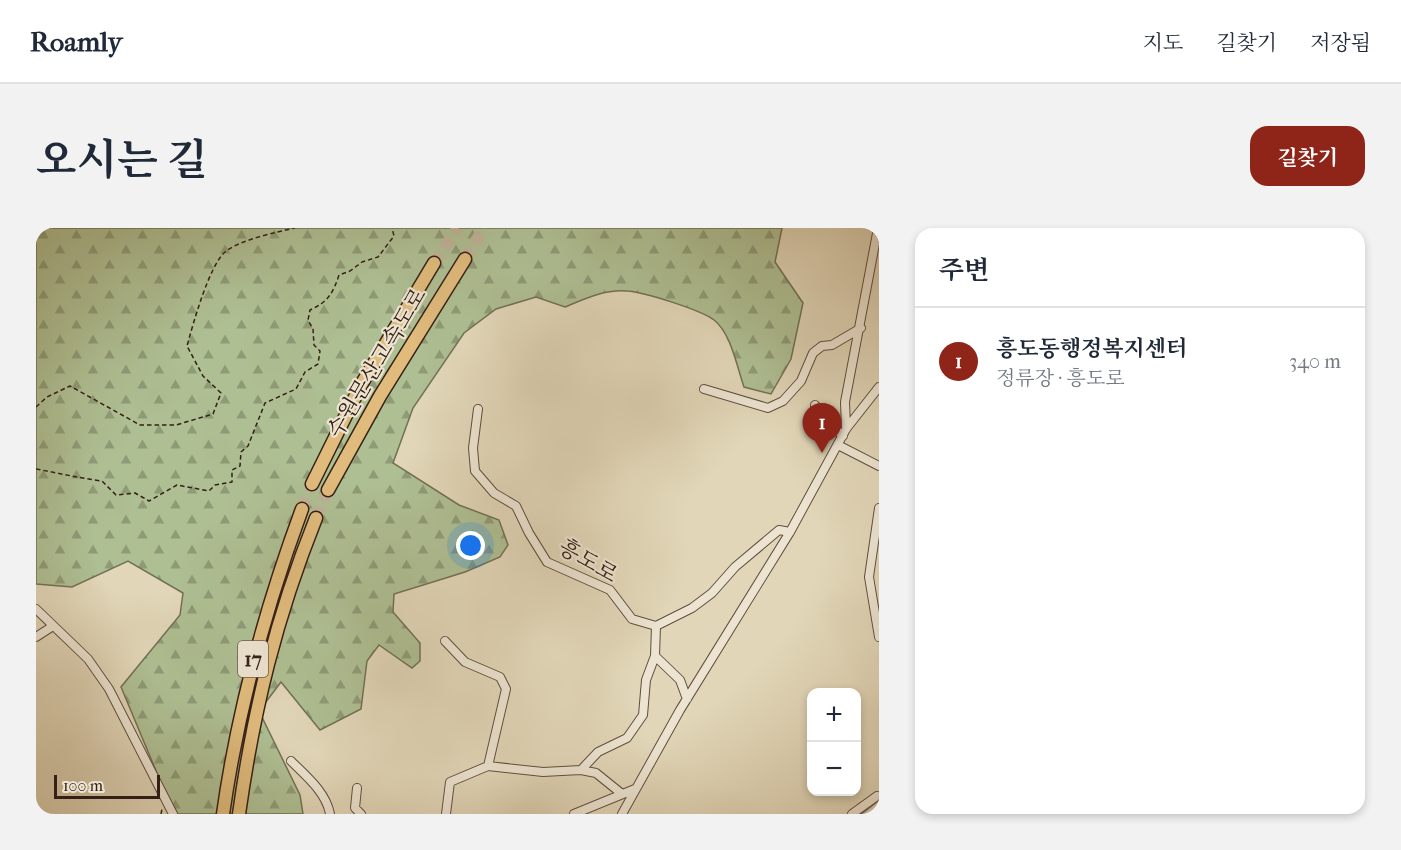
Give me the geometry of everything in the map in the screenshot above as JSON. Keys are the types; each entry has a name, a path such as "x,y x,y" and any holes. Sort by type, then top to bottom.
{"highway":[{"name":"수원문산고속도로","path":"328,489 380,396 465,259"},
{"name":"수원문산고속도로","path":"312,484 362,385 434,263"},
{"name":"17","path":"224,814 232,753 249,675 281,564 302,509"},
{"name":"17","path":"239,814 256,715 277,625 316,518"}],"street":[{"path":"844,432 845,402 861,328 878,228"},
{"path":"704,389 768,408 783,401 801,381 813,353 861,328"},
{"path":"622,814 687,699 790,532 844,432 879,387"},
{"path":"815,405 822,417 844,432"},
{"name":"흥도로","path":"478,409 472,448 475,471 494,493 516,506 547,562 610,590 632,619 657,626"},
{"path":"838,445 879,466"},
{"path":"879,508 869,577 879,637"},
{"path":"581,770 598,752 627,738 643,715 646,680 655,656 657,626 692,608 712,593 735,567 779,530 790,532"},
{"path":"36,609 88,659 109,689 173,814"},
{"path":"36,637 53,626"},
{"path":"445,641 465,662 500,677 506,689 488,766"},
{"path":"655,656 680,681 687,699"},
{"path":"291,761 313,783 328,805 330,814"},
{"path":"446,814 450,782 488,766 543,772 581,770 597,773 622,794"},
{"path":"357,789 355,808 361,814"},
{"path":"574,814 635,789"},
{"path":"852,814 877,796"}],"path":[{"path":"36,407 47,397 70,386 140,425 176,425 213,414 221,393 203,376 187,346 208,282 225,253 266,234 295,228"},
{"path":"36,469 80,480 102,481 116,495 135,493 149,501 177,485 209,491 215,485 232,482 232,470 240,466 241,452 248,446 265,403 296,389 305,372 318,364 320,351 314,345 313,329 308,320 310,310 325,303 334,292 339,274 350,271 362,262 378,257 394,236 392,228"}],"green space":[{"path":"36,228 782,228 775,262 803,303 791,359 771,394 744,387 725,333 714,320 685,307 635,292 603,293 565,307 536,297 496,309 464,333 413,408 393,463 459,505 499,520 508,545 500,557 465,572 394,594 393,612 420,643 420,661 412,668 379,645 367,661 361,709 320,730 281,682 259,711 300,795 303,814 174,814 121,687 180,615 183,593 128,561 72,587 36,584"}],"waterway":[{"path":"861,814 879,800"}],"tunnel":[{"path":"434,263 458,228"},
{"path":"465,259 484,228"},
{"path":"302,509 312,484"},
{"path":"316,518 328,490"}],"place":[{"name":"흥도동행정복지센터","path":"822,453"}]}
